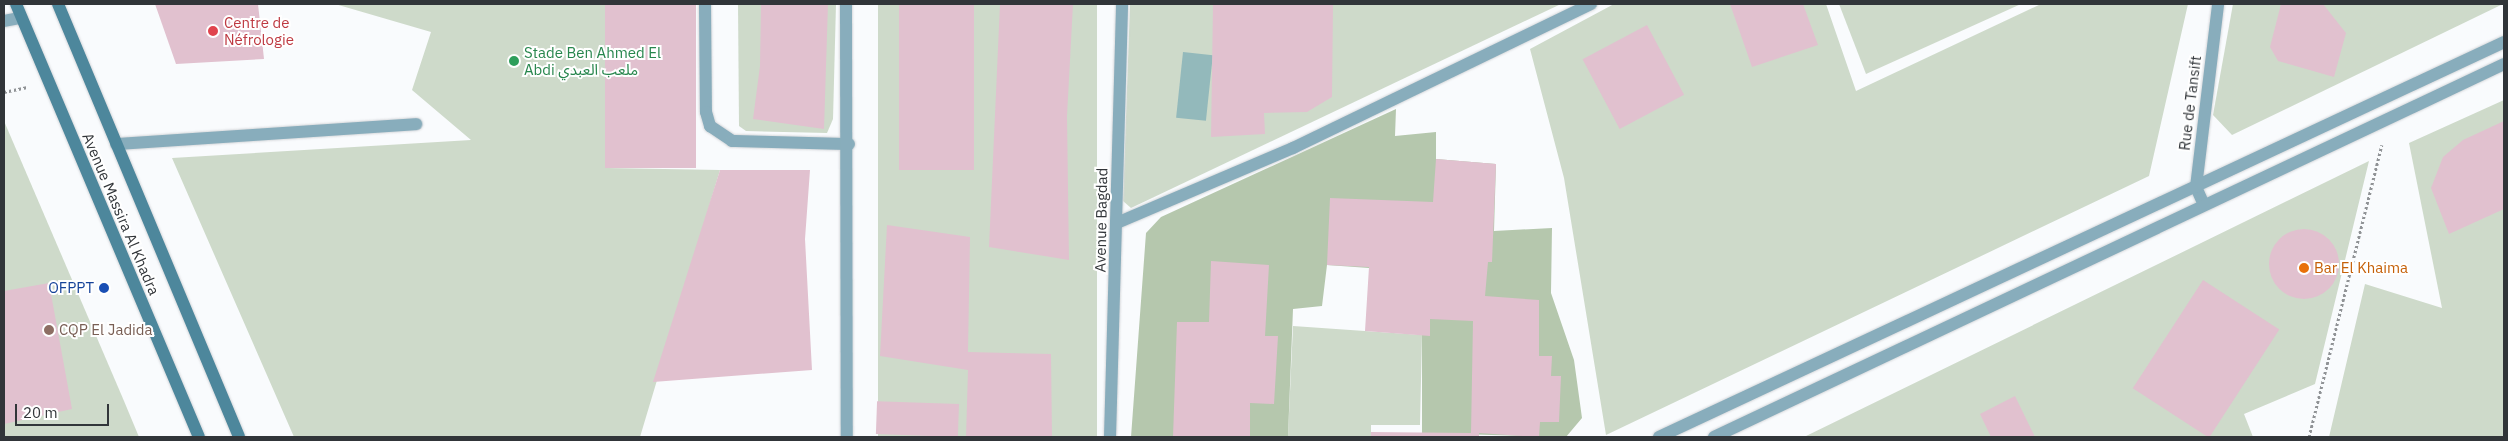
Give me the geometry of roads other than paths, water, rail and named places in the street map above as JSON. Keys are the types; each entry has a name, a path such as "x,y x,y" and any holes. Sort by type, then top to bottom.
{"street":[{"name":"Avenue Massira Al Khadra","path":"16,4 19,18 199,437"},
{"name":"Avenue Massira Al Khadra","path":"58,4 239,437"},
{"path":"705,4 706,112 719,135 739,141 849,144"},
{"path":"846,4 849,144 847,437"},
{"name":"Avenue Bagdad","path":"1110,437 1122,4"},
{"path":"1117,224 1292,148 1592,4"},
{"name":"Rue de Tansift","path":"2196,187 2218,4"},
{"path":"4,21 19,18"},
{"path":"1659,437 2504,42"},
{"path":"1714,437 2504,64"},
{"path":"116,144 416,124"},
{"path":"2196,187 2204,205"}],"water":[{"path":"1183,52 1213,55 1206,121 1176,118"}],"place":[{"name":"Centre de Néfrologie","path":"213,31"},
{"name":"Stade Ben Ahmed El Abdi ملعب العبدي","path":"514,61"},
{"name":"Bar El Khaima","path":"2304,268"},
{"name":"OFPPT","path":"104,288"},
{"name":"CQP El Jadida","path":"49,330"}]}
